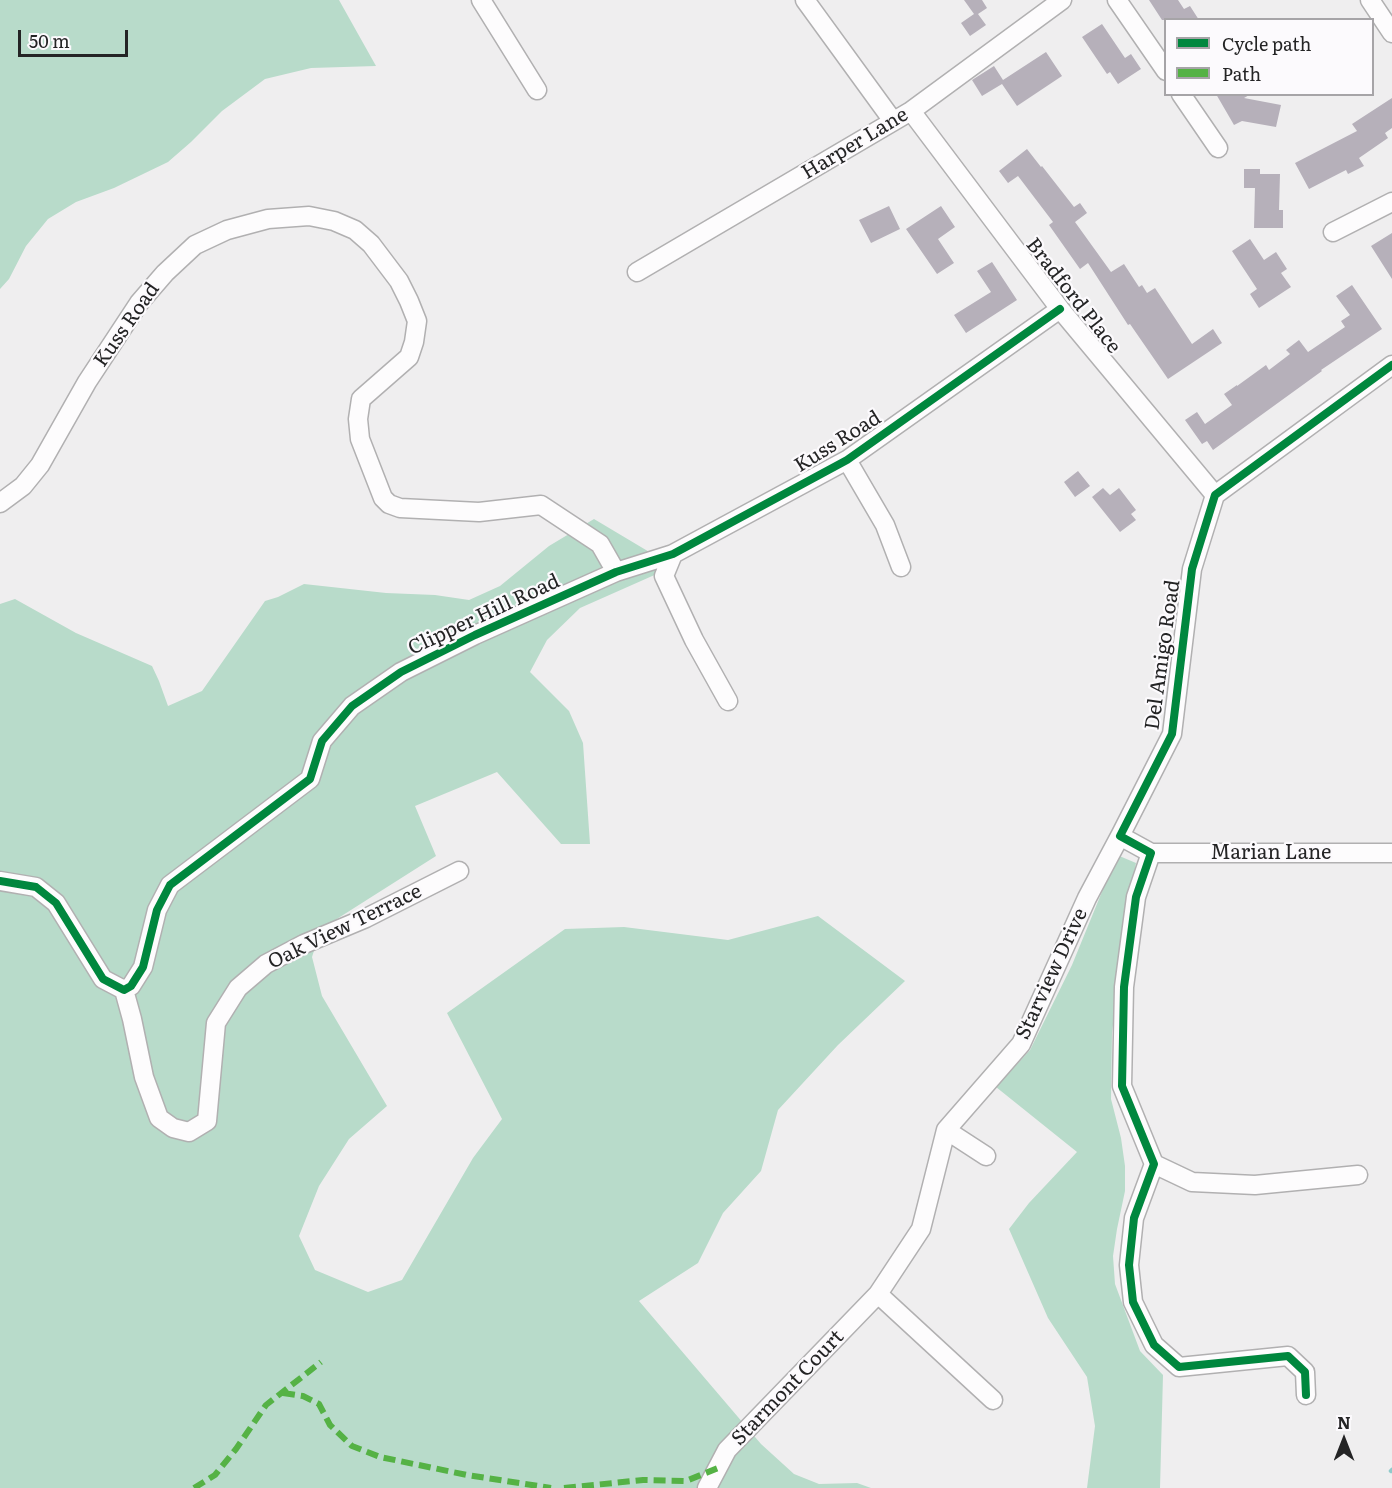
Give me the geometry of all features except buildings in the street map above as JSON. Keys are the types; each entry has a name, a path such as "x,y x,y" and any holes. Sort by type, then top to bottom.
{"street":[{"path":"481,0 537,90"},
{"path":"805,0 893,121"},
{"name":"Harper Lane","path":"637,272 911,111 1062,0"},
{"path":"1117,0 1164,68"},
{"path":"1370,0 1392,33"},
{"path":"1182,96 1218,148"},
{"name":"Bradford Place","path":"911,111 1060,309 1215,495"},
{"path":"1333,232 1392,202"},
{"name":"Kuss Road","path":"0,503 23,486 40,465 87,382 139,303 165,273 195,245 227,230 268,219 309,216 334,221 355,230 371,244 399,281 410,301 417,321 409,357 362,399 358,419 360,439 382,498 389,504 400,508 479,512 541,505 600,544 616,572 673,554 848,460 1060,309"},
{"path":"1215,495 1392,365"},
{"path":"848,460 885,525 902,567"},
{"name":"Del Amigo Road","path":"1120,836 1172,734 1192,569 1215,495"},
{"path":"673,554 664,576 694,640 728,701"},
{"name":"Clipper Hill Road","path":"124,990 131,986 143,967 157,910 170,885 310,779 322,741 352,706 401,672 475,635 616,572"},
{"path":"1120,836 1151,853 1136,897 1124,987 1122,1086 1154,1164 1192,1182 1255,1185 1358,1175"},
{"name":"Starview Drive","path":"878,1294 921,1229 946,1130 1021,1044 1087,898 1120,836"},
{"name":"Marian Lane","path":"1151,853 1392,853"},
{"name":"Oak View Terrace","path":"124,990 144,1077 159,1118 173,1128 189,1132 207,1121 216,1023 238,988 266,964 304,944 366,918 459,871"},
{"path":"0,881 36,887 56,903 103,979 124,990"},
{"path":"946,1130 986,1156"},
{"path":"1154,1164 1134,1218 1129,1265 1133,1302 1154,1345 1179,1367 1288,1356 1305,1372 1306,1395"},
{"path":"878,1294 993,1400"},
{"name":"Starmont Court","path":"707,1488 727,1450 878,1294"}],"green space":[{"path":"0,0 339,0 376,66 311,68 265,79 222,111 168,162 114,188 76,202 48,219 26,246 9,279 0,289"},
{"path":"594,519 651,553 659,573 580,608 547,640 530,672 569,711 583,743 590,844 561,844 497,772 415,806 436,856 321,929 312,957 322,996 387,1106 349,1139 319,1186 299,1236 315,1270 368,1292 402,1280 473,1158 502,1119 447,1013 565,929 624,927 728,940 818,916 905,981 838,1045 778,1110 761,1171 723,1213 698,1263 639,1301 761,1444 794,1474 819,1484 857,1483 871,1488 0,1488 0,604 15,599 76,633 152,666 168,706 202,691 265,601 304,584 469,600 500,586 549,546"},
{"path":"1117,855 1136,863 1126,917 1112,1033 1111,1099 1121,1138 1125,1166 1125,1191 1113,1256 1115,1284 1140,1351 1163,1375 1160,1488 1087,1488 1095,1426 1087,1377 1048,1318 1009,1229 1029,1203 1077,1152 996,1087 1030,1050 1072,965"}],"marked path":[{"path":"194,1488 215,1475 266,1405 321,1362"},
{"path":"283,1393 303,1396 319,1404 330,1425 352,1446 380,1457 467,1475 551,1488"},
{"path":"564,1488 643,1480 686,1481 718,1468"}],"cycle path":[{"path":"0,881 36,887 56,903 103,979 124,990 131,986 143,967 157,910 170,885 310,779 322,741 352,706 401,672 475,635 616,572 673,554 847,460 1060,309"},
{"path":"1306,1395 1305,1372 1288,1356 1179,1367 1154,1345 1133,1302 1129,1265 1134,1218 1154,1164 1122,1086 1124,987 1136,897 1151,853 1120,836 1172,734 1192,569 1215,495 1392,365"}]}
